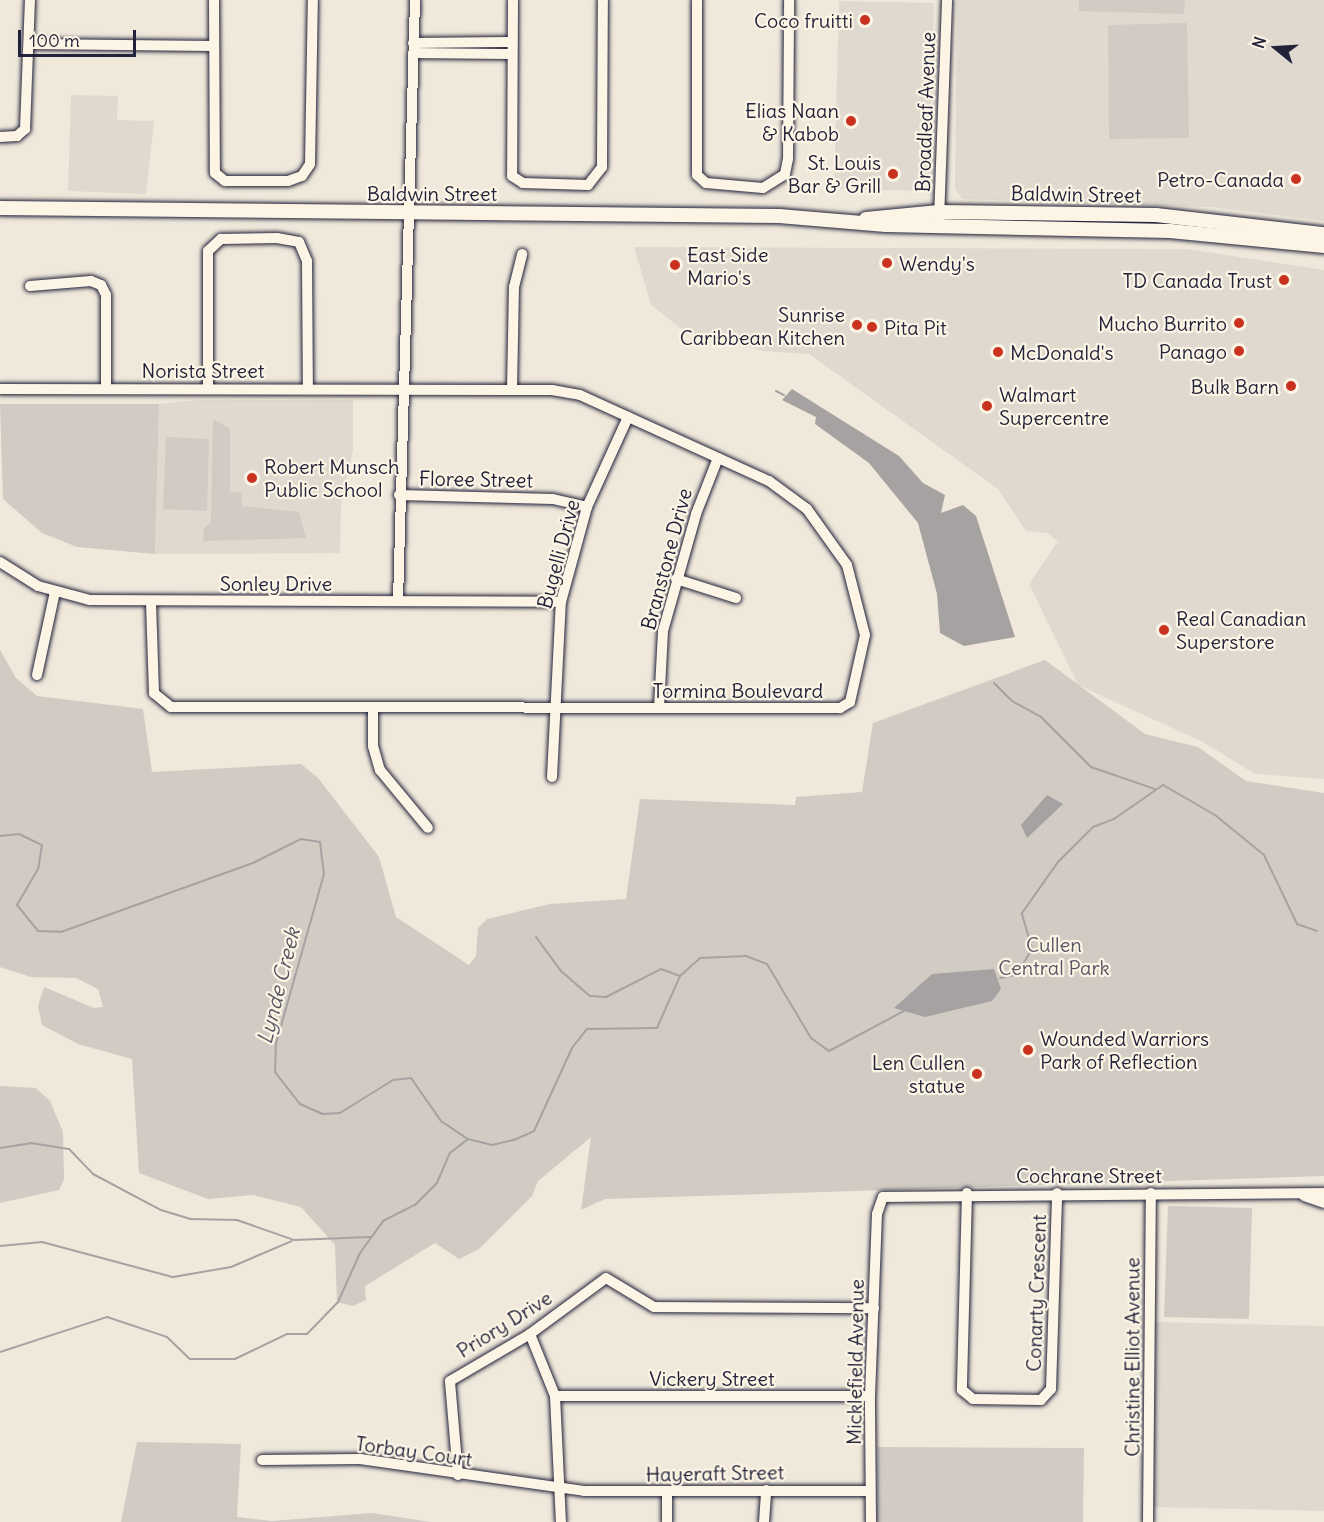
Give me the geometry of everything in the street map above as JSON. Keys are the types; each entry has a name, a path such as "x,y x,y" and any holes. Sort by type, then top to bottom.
{"main road":[{"name":"Baldwin Street","path":"0,208 938,219 1323,240"}],"street":[{"path":"0,137 17,136 25,129 30,0"},
{"path":"214,0 215,172 225,181 288,181 302,176 310,165 313,0"},
{"path":"398,601 399,495 406,390 415,0"},
{"path":"513,0 512,176 522,183 588,185 602,167 603,0"},
{"path":"697,0 697,175 706,183 763,188 777,184 787,166 789,0"},
{"name":"Broadleaf Avenue","path":"938,219 947,0"},
{"path":"413,48 511,42"},
{"path":"30,44 213,46"},
{"path":"413,48 511,54"},
{"path":"208,387 208,251 221,239 277,238 299,242 306,261 308,388"},
{"path":"512,390 514,287 522,254"},
{"path":"30,286 91,281 101,285 106,295 106,388"},
{"name":"Norista Street","path":"0,389 208,387 406,390"},
{"name":"Tormina Boulevard","path":"151,601 154,693 159,702 171,707 840,708 850,702 862,656 857,588 823,526 789,494 718,458 580,395 512,390 406,390"},
{"name":"Bugelli Drive","path":"552,777 561,602 587,507 628,417"},
{"name":"Branstone Drive","path":"659,708 663,631 676,579 718,458"},
{"name":"Floree Street","path":"399,495 553,499 587,507"},
{"name":"Sonley Drive","path":"0,562 55,592 90,600 561,602"},
{"path":"676,579 736,598"},
{"path":"37,675 55,592"},
{"path":"373,707 373,746 380,770 428,828"},
{"name":"Conarty Crescent","path":"967,1193 962,1390 973,1399 1030,1400 1041,1400 1051,1389 1057,1194"},
{"name":"Cochrane Street","path":"879,1203 890,1194 1151,1193 1303,1196 1324,1193"},
{"name":"Christine Elliot Avenue","path":"1148,1522 1151,1193"},
{"name":"Cochrane Street","path":"1303,1196 1324,1203"},
{"name":"Micklefield Avenue","path":"871,1522 870,1396 879,1203"},
{"name":"Priory Drive","path":"458,1475 450,1381 530,1334 606,1278 654,1307 874,1308"},
{"path":"530,1334 555,1396 561,1522"},
{"name":"Vickery Street","path":"555,1396 870,1396"},
{"name":"Torbay Court","path":"262,1461 360,1459 561,1490"},
{"name":"Hayeraft Street","path":"561,1490 870,1491"},
{"path":"764,1522 766,1490"},
{"path":"667,1491 667,1522"}],"shaded area":[{"path":"957,0 1324,0 1324,221 1211,207 962,199 955,188"},
{"path":"839,1 934,3 929,191 834,189"},
{"path":"71,95 118,96 117,120 154,121 146,194 68,191"},
{"path":"634,247 1187,249 1324,270 1324,779 1255,774 1203,742 1078,685 1029,584 1058,541 1047,533 1026,531 998,489 809,354 764,351 683,330 651,305"},
{"path":"792,389 899,456 923,483 945,495 941,513 963,505 976,516 1015,637 964,646 940,633 937,594 918,523 869,463 815,424 816,417 782,400"},
{"name":"Robert Munsch Public School","path":"198,400 353,400 353,450 341,505 340,553 155,554 159,404"},
{"path":"1047,795 1063,804 1027,838 1021,825"},
{"path":"994,969 1001,989 992,1001 925,1017 894,1008 932,974"},
{"path":"1155,1322 1324,1326 1324,1511 1151,1507"}],"green space":[{"path":"1079,0 1185,0 1184,14 1079,11"},
{"path":"1187,23 1189,138 1109,139 1108,25"},
{"path":"0,404 159,404 155,554 77,547 42,533 3,499"},
{"path":"213,419 230,429 230,492 241,492 242,506 299,512 306,538 203,541 204,528 211,522"},
{"path":"166,437 209,439 207,511 163,509"},
{"name":"Cullen Central Park","path":"0,650 16,678 37,696 143,709 152,772 301,764 318,778 379,857 396,917 469,965 476,956 478,928 487,919 550,904 626,899 640,799 795,805 796,797 862,792 873,723 1045,660 1145,734 1198,747 1246,781 1324,793 1324,1176 605,1199 581,1210 591,1137 538,1181 532,1196 479,1249 459,1259 435,1243 365,1286 366,1300 353,1306 337,1302 335,1245 301,1207 253,1195 208,1199 139,1173 132,1059 78,1044 42,1025 38,1006 44,987 94,1008 103,1007 98,989 76,978 31,977 0,967"},
{"path":"0,1086 36,1088 50,1101 63,1132 64,1179 59,1190 0,1203"},
{"path":"1168,1206 1252,1208 1249,1319 1164,1317"},
{"path":"137,1442 241,1444 237,1517 272,1521 372,1513 431,1522 121,1522"},
{"path":"878,1447 1084,1448 1083,1522 877,1522"}],"waterway":[{"path":"776,391 784,395"},
{"path":"994,683 1012,701 1041,717 1091,767 1155,789"},
{"name":"Lynde Creek","path":"1000,978 1016,975 1032,949 1022,913 1058,862 1093,827 1114,819 1163,785 1215,815 1264,855 1297,924 1317,931"},
{"name":"Lynde Creek","path":"0,836 19,834 42,845 38,869 17,905 38,931 61,932 255,862 301,839 320,842 324,874 276,1044 275,1072 300,1104 322,1114 340,1113 393,1080 411,1078 441,1121 468,1139 492,1145 514,1140 534,1131 572,1048 587,1029 657,1028 680,976 700,958 746,956 767,964 811,1038 829,1051 904,1011"},
{"path":"536,937 561,971 590,996 606,997 661,969 680,976"},
{"path":"0,1352 107,1317 167,1337 190,1359 235,1359 287,1334 307,1334 338,1302 360,1253 383,1221 415,1205 437,1183 450,1153 468,1139"},
{"path":"0,1148 31,1143 69,1149 93,1174 161,1210 190,1219 237,1220 294,1240 370,1237"},
{"path":"0,1246 42,1242 173,1277 231,1267 292,1241"}],"place":[{"name":"Coco fruitti","path":"865,20"},
{"name":"Elias Naan & Kabob","path":"851,121"},
{"name":"St. Louis Bar & Grill","path":"893,174"},
{"name":"Petro-Canada","path":"1296,179"},
{"name":"Wendy's","path":"887,263"},
{"name":"East Side Mario's","path":"675,265"},
{"name":"TD Canada Trust","path":"1284,280"},
{"name":"Mucho Burrito","path":"1239,323"},
{"name":"Sunrise Caribbean Kitchen","path":"857,325"},
{"name":"Pita Pit","path":"872,327"},
{"name":"Panago","path":"1239,351"},
{"name":"McDonald's","path":"998,352"},
{"name":"Bulk Barn","path":"1291,386"},
{"name":"Walmart Supercentre","path":"987,406"},
{"name":"Robert Munsch Public School","path":"252,478"},
{"name":"Real Canadian Superstore","path":"1164,630"},
{"name":"Wounded Warriors Park of Reflection","path":"1028,1050"},
{"name":"Len Cullen statue","path":"977,1074"}]}
